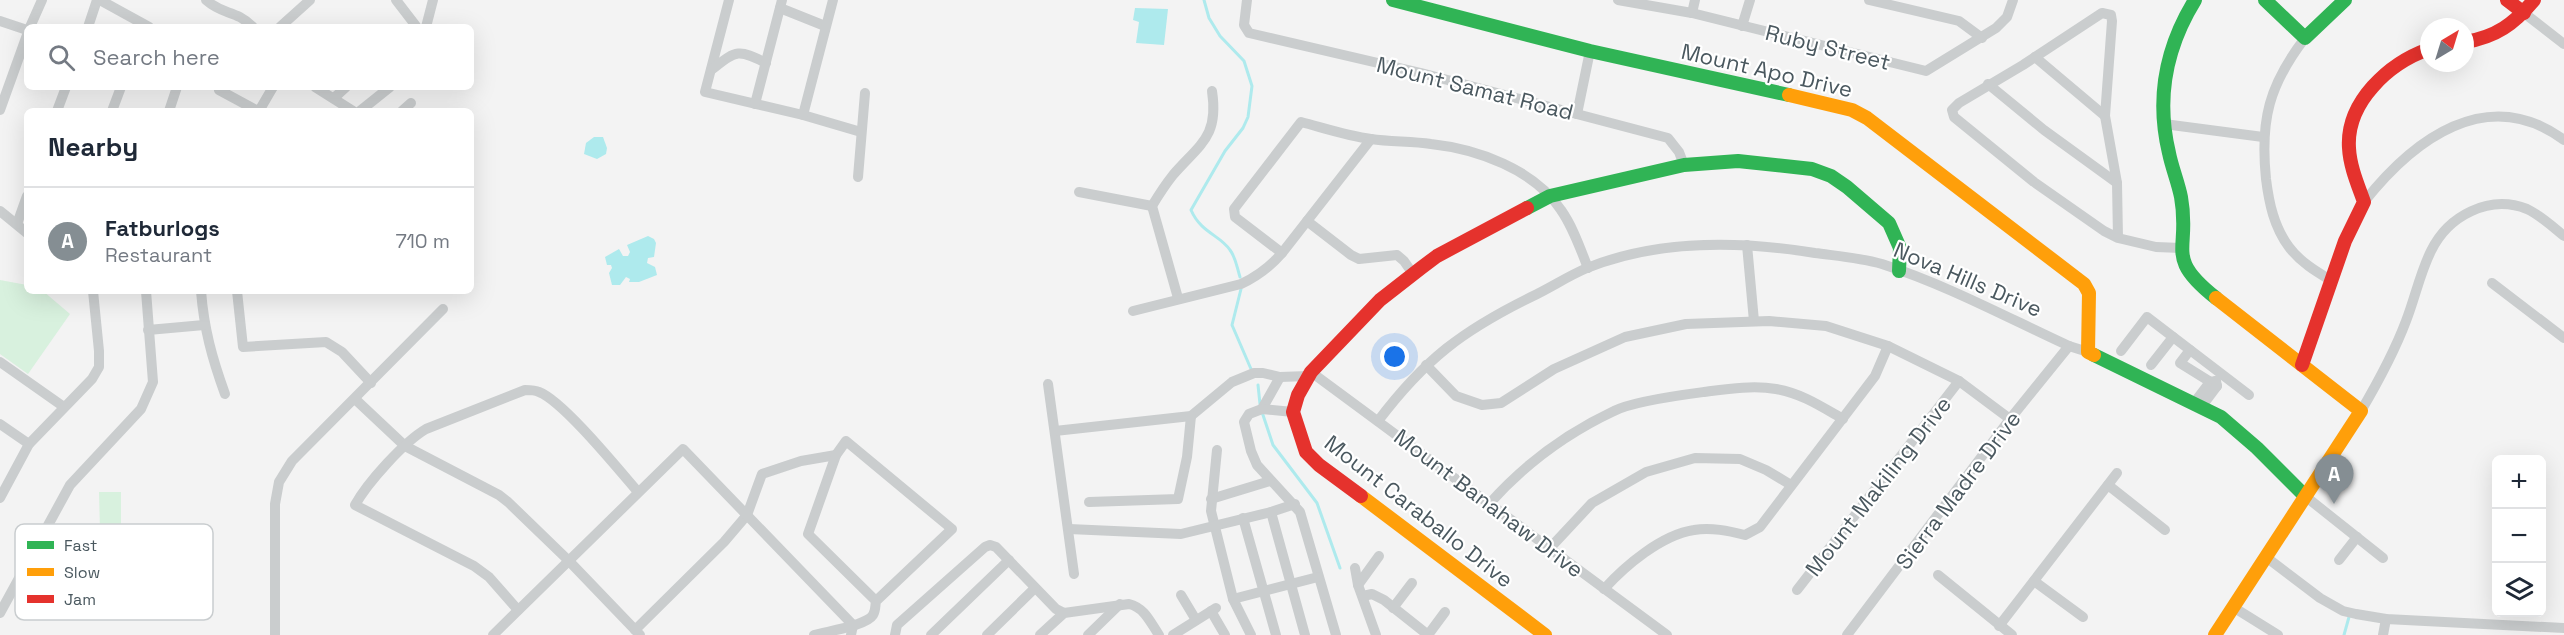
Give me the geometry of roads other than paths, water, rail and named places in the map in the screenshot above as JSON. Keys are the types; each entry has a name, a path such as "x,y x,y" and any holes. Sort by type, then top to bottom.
{"street":[{"path":"31,24 42,0"},
{"path":"89,24 99,0 141,24"},
{"path":"283,24 310,0"},
{"path":"396,0 416,24"},
{"path":"421,24 433,0"},
{"path":"729,0 705,92 802,115 861,132"},
{"path":"802,115 832,0"},
{"name":"Mount Samat Road","path":"1247,0 1244,25 1249,33 1421,73 1668,138 1679,152 1684,165"},
{"name":"Mount Apo Drive","path":"1393,0 1590,51 1852,110 1867,118 2084,284 2089,293 2088,352"},
{"name":"Ruby Street","path":"1618,0 1692,13 1926,71 1982,38 2007,17 2013,0"},
{"path":"1692,13 1695,0"},
{"path":"1742,26 1750,0"},
{"path":"1869,0 1959,21 1982,38"},
{"path":"2194,0 2177,32 2164,80 2164,124 2182,203 2181,248 2184,268 2190,277 2361,411"},
{"path":"2265,0 2305,38"},
{"path":"2332,281 2304,262 2290,248 2278,229 2268,194 2263,137 2265,117 2283,69 2305,38 2345,0"},
{"path":"2507,0 2564,44"},
{"path":"2474,40 2501,33 2524,13 2534,0"},
{"path":"211,2 224,12 239,14 250,24"},
{"path":"755,104 781,4 825,26"},
{"path":"2118,238 2117,183 2105,116 2111,15 2102,13 2035,57 1959,102 1952,110 1954,117 2085,220 2118,238 2156,248 2181,248"},
{"path":"0,21 24,27"},
{"path":"0,110 5,76 24,41"},
{"path":"1577,114 1590,51"},
{"path":"2364,202 2350,155 2349,140 2355,119 2364,100 2380,79 2399,62 2420,51"},
{"path":"711,70 732,54 747,53 766,63"},
{"path":"2035,57 2105,116"},
{"path":"1988,84 2044,130 2117,183"},
{"path":"58,108 65,90"},
{"path":"113,108 120,90"},
{"path":"170,108 176,90"},
{"path":"219,90 252,108"},
{"path":"260,108 271,90"},
{"path":"320,90 349,108"},
{"path":"334,98 343,90"},
{"path":"364,108 386,90"},
{"path":"1178,298 1152,206 1171,177 1205,141 1214,120 1212,91"},
{"path":"858,177 865,93"},
{"path":"405,108 411,103"},
{"path":"2302,366 2351,225 2364,202 2388,173 2406,156 2424,142 2467,120 2514,117 2537,124 2564,140"},
{"path":"1282,253 1234,217 1234,209 1300,122 1371,139 1432,144 1500,162 1522,173 1550,196 1562,210 1588,268"},
{"path":"2164,124 2263,137"},
{"path":"1133,311 1241,284 1264,272 1282,253 1371,139"},
{"path":"1336,635 1300,512 1257,465 1244,422 1249,414 1262,409 1293,412 1310,374 1350,328 1380,300 1437,256 1550,196 1607,180 1684,165 1738,161 1812,169 1831,176 1875,209 1889,223 1900,248 1899,271"},
{"path":"1078,192 1152,206"},
{"path":"17,224 24,204"},
{"path":"2215,635 2361,411 2397,344 2431,251 2441,236 2455,222 2481,206 2510,205 2527,210 2564,236"},
{"path":"0,211 24,230"},
{"path":"1307,221 1351,255 1359,259 1397,255 1413,274"},
{"path":"1748,244 1754,321"},
{"name":"Nova Hills Drive","path":"1378,421 1410,380 1478,324 1588,268 1640,253 1692,245 1748,244 1880,264 1922,279 2069,346 2088,352 2198,404 2238,431 2305,496 2384,558"},
{"path":"2492,283 2564,338"},
{"path":"1,492 29,444 93,378 99,367 93,294"},
{"path":"48,524 70,485 141,409 149,394 153,382 146,294"},
{"path":"201,294 204,325 211,357 225,394"},
{"path":"237,294 243,347 326,342 342,352 370,383"},
{"path":"275,635 275,504 279,482 292,461 442,309"},
{"path":"2121,351 2147,317 2190,350 2216,381"},
{"path":"1426,365 1456,396 1482,405 1501,403 1554,369 1625,337 1686,324 1754,321 1826,326 1888,346 1959,381 2010,419"},
{"path":"148,330 204,325"},
{"path":"2151,365 2173,337"},
{"path":"1604,589 1625,566 1658,544 1693,530 1721,530 1745,535 1760,527 1875,376 1888,346"},
{"name":"Sierra Madre Drive","path":"1847,635 2010,419 2069,346"},
{"path":"2190,350 2180,363 2249,395"},
{"path":"0,362 64,407"},
{"path":"1055,431 1191,416 1232,382 1254,373 1263,372 1280,377 1310,374"},
{"name":"Mount Banahaw Drive","path":"1310,374 1378,421 1667,635"},
{"path":"1262,409 1280,377"},
{"name":"Mount Makiling Drive","path":"1797,590 1959,381"},
{"path":"2198,404 2216,381"},
{"path":"1048,384 1074,574"},
{"path":"1490,503 1539,455 1616,410 1627,407 1680,395 1738,387 1776,389 1806,398 1843,419"},
{"path":"518,610 489,577 474,566 356,505 369,484 418,433 525,390 538,392 551,400 573,421 638,492"},
{"path":"355,399 405,446 499,495 524,516 637,632 747,515 762,474 801,461 836,454"},
{"name":"Mount Caraballo Drive","path":"1293,412 1306,452 1319,465 1545,635"},
{"path":"1089,502 1178,499 1191,416"},
{"path":"0,424 29,444"},
{"path":"814,635 852,630 872,617 876,601 952,529 846,441 836,454 808,534 876,601"},
{"path":"493,635 683,449 852,630"},
{"path":"1217,450 1211,499 1214,526 1233,599 1251,635"},
{"path":"1550,548 1592,503 1646,472 1695,458 1740,459 1766,470 1791,485"},
{"path":"2000,626 2117,473"},
{"path":"1211,499 1270,481"},
{"path":"2108,485 2165,530"},
{"path":"1069,529 1181,534 1295,504"},
{"path":"1271,512 1305,635"},
{"path":"1244,518 1276,635"},
{"path":"2339,560 2357,537"},
{"path":"895,635 897,625 990,545 1009,560 1056,609 1064,613"},
{"path":"1358,585 1379,556"},
{"path":"2266,557 2320,598 2343,611 2386,619 2455,622 2526,630 2564,628"},
{"path":"931,635 1009,560"},
{"path":"1355,568 1358,585 1376,635"},
{"path":"1938,575 2012,635"},
{"path":"1233,599 1318,577"},
{"path":"2034,581 2083,617"},
{"path":"1393,608 1412,583"},
{"path":"1,610 15,585"},
{"path":"987,635 1035,588"},
{"path":"1363,596 1372,594 1428,635 1445,612"},
{"path":"1180,595 1196,620"},
{"path":"1088,635 1120,604"},
{"path":"1040,635 1064,613 1120,604 1138,606 1159,635"},
{"path":"2233,606 2278,635"},
{"path":"1175,634 1214,609 1225,635"},
{"path":"2383,635 2386,619"},
{"path":"2454,635 2455,622"}],"water":[{"path":"1135,8 1168,9 1164,45 1136,43 1139,22 1133,20"},
{"path":"594,137 603,137 607,148 606,154 597,159 584,154 586,143"},
{"path":"648,236 656,243 654,257 648,258 647,263 655,267 657,275 639,282 629,282 630,279 626,277 620,285 612,285 609,273 612,268 611,265 607,265 605,257 619,249 623,256 628,256 630,252 627,245"}],"waterway":[{"path":"1204,0 1209,18 1220,36 1244,61 1252,86 1248,117 1243,128 1225,151 1191,210 1200,224 1230,250 1240,277"},
{"path":"1241,289 1232,325 1251,369"},
{"path":"1258,385 1260,404"},
{"path":"1262,412 1273,445 1317,503 1340,568"},
{"path":"2344,635 2349,617"}],"place":[{"name":"Fatburlogs","path":"2334,504"}]}
